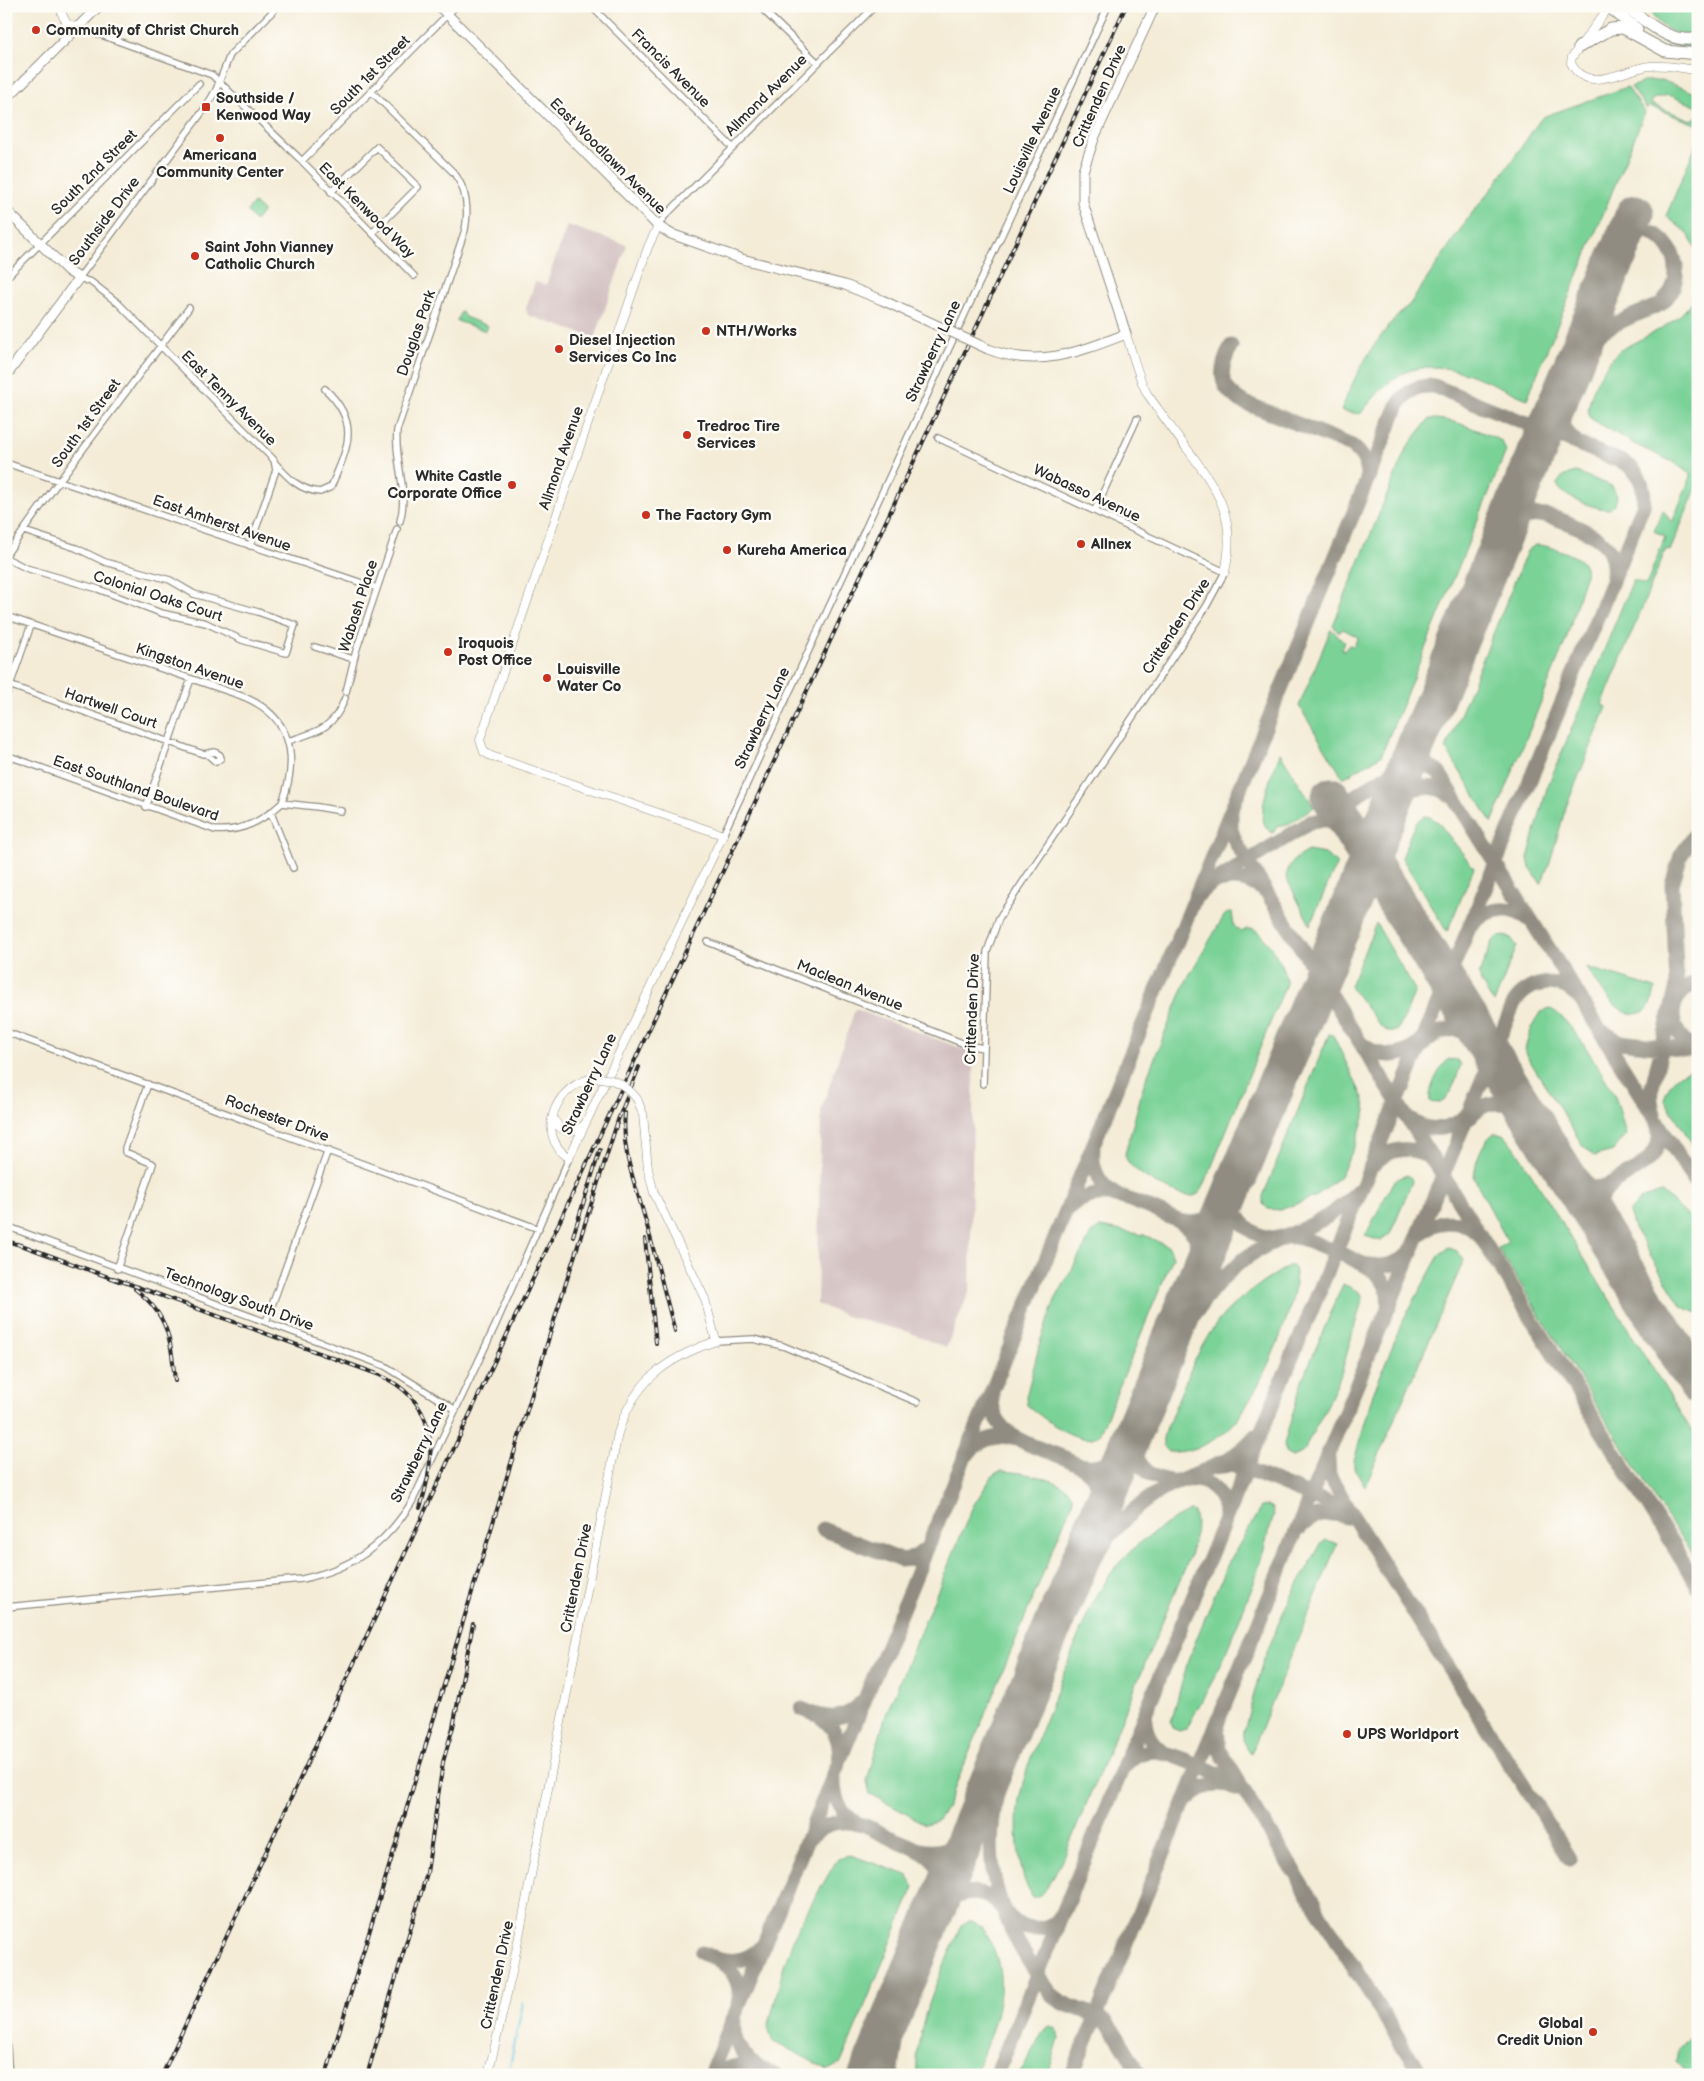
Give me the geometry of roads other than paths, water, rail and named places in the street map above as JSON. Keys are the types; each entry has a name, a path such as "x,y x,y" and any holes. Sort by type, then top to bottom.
{"highway":[{"path":"1625,6 1672,38 1682,40 1698,38"},
{"path":"1642,6 1650,24"},
{"path":"1609,7 1651,39 1679,52"},
{"path":"1575,52 1610,29 1623,28 1661,49 1670,52 1698,54"}],"main road":[{"path":"6,99 99,6"},
{"name":"East Woodlawn Avenue","path":"439,6 658,226 671,234 742,259 851,287 988,349 1017,358 1048,359 1075,352 1126,334"},
{"name":"Crittenden Drive","path":"1126,334 1088,221 1083,203 1082,184 1086,158 1095,136 1155,6"},
{"path":"6,210 68,272 79,278"},
{"name":"Southside Drive","path":"6,376 79,278"}],"street":[{"path":"63,6 62,14 68,24 78,27"},
{"path":"219,80 231,53 278,6"},
{"name":"South 1st Street","path":"302,161 456,6"},
{"name":"Francis Avenue","path":"591,6 733,148"},
{"path":"759,6 818,64"},
{"name":"Allmond Avenue","path":"722,835 491,756 484,752 480,744 481,734 644,259 658,226 664,216 875,6"},
{"name":"Louisville Avenue","path":"979,285 1108,6"},
{"path":"1609,7 1575,52 1571,63 1576,70 1586,77 1595,79 1610,78 1650,66 1698,70"},
{"name":"East Kenwood Way","path":"78,27 198,69 219,80 302,161 414,276"},
{"name":"Southside Drive","path":"79,278 206,107 214,95 219,80"},
{"name":"South 2nd Street","path":"6,278 199,84"},
{"name":"Douglas Park","path":"371,91 454,173 462,186 467,205 466,221 397,430 396,449 403,492 400,521"},
{"path":"331,192 377,147 418,187 372,233"},
{"name":"East Tenny Avenue","path":"79,278 91,282 110,296 290,480 300,486 320,492 331,487 347,443 348,426 347,417 341,405 325,390"},
{"name":"Strawberry Lane","path":"6,1606 302,1579 330,1572 351,1563 378,1543 394,1528 404,1514 456,1410 539,1229 569,1158 979,285"},
{"name":"South 1st Street","path":"6,556 159,345 189,308"},
{"name":"Crittenden Drive","path":"983,1084 987,952 999,918 1206,607 1225,572 1230,542 1228,521 1223,504 1208,477 1148,394 1126,334"},
{"path":"1095,510 1137,419"},
{"name":"Wabasso Avenue","path":"938,438 1225,572"},
{"name":"East Amherst Avenue","path":"6,463 376,588"},
{"path":"250,546 276,467"},
{"name":"Wabash Place","path":"288,741 314,733 327,726 339,712 353,660 397,529"},
{"name":"Colonial Oaks Court","path":"6,556 26,568 98,589 161,614 206,623 242,640 286,653 295,625 258,612 194,594 166,579 105,562 76,548 24,531"},
{"name":"Kingston Avenue","path":"6,616 250,699 265,708 278,721 288,741 291,764 282,803"},
{"path":"6,697 8,685 31,625"},
{"path":"315,647 353,660"},
{"path":"146,807 191,679"},
{"name":"Hartwell Court","path":"8,685 208,755"},
{"name":"East Southland Boulevard","path":"6,755 204,828 224,831 243,828 270,813 282,803"},
{"path":"282,803 341,811"},
{"path":"270,813 292,868"},
{"name":"Maclean Avenue","path":"708,942 967,1045 983,1048"},
{"name":"Rochester Drive","path":"6,1032 328,1150 453,1199 539,1229"},
{"path":"569,1158 555,1140 553,1117 556,1105 570,1088 585,1080 596,1078 617,1082 629,1090 637,1099 643,1114 648,1169 654,1193 705,1300 716,1341"},
{"path":"117,1268 153,1164 129,1155 125,1152 124,1148 148,1084"},
{"path":"553,1117 558,1127 570,1132 585,1124"},
{"path":"266,1322 328,1150"},
{"name":"Technology South Drive","path":"6,1226 385,1366 456,1410"},
{"name":"Crittenden Drive","path":"488,2075 512,1978 618,1433 625,1412 636,1394 651,1376 682,1354 716,1341 753,1339 783,1346 917,1402"},
{"path":"6,2035 10,2075"}],"waterway":[{"path":"508,2075 523,2003"}],"railway":[{"path":"162,2075 1126,6"},
{"path":"326,2075 557,1311 618,1120 639,1067"},
{"path":"625,1113 624,1128 627,1156 675,1331"},
{"path":"573,1236 600,1150"},
{"path":"645,1239 656,1343"},
{"path":"6,1241 119,1281"},
{"path":"113,1278 377,1374 397,1385 412,1398 422,1413 428,1430 430,1448 429,1467 420,1508"},
{"path":"135,1289 162,1319 170,1341 175,1381"},
{"path":"367,2075 427,1873 443,1762 453,1727 473,1624"}],"place":[{"name":"Community of Christ Church","path":"36,30"},
{"name":"Southside / Kenwood Way","path":"206,107"},
{"name":"Americana Community Center","path":"220,138"},
{"name":"Saint John Vianney Catholic Church","path":"195,256"},
{"name":"NTH/Works","path":"706,331"},
{"name":"Diesel Injection Services Co Inc","path":"559,349"},
{"name":"Tredroc Tire Services","path":"687,435"},
{"name":"White Castle Corporate Office","path":"512,485"},
{"name":"The Factory Gym","path":"646,515"},
{"name":"Allnex","path":"1081,544"},
{"name":"Kureha America","path":"727,550"},
{"name":"Iroquois Post Office","path":"448,652"},
{"name":"Louisville Water Co","path":"547,678"},
{"name":"UPS Worldport","path":"1347,1734"},
{"name":"Global Credit Union","path":"1593,2032"}]}
